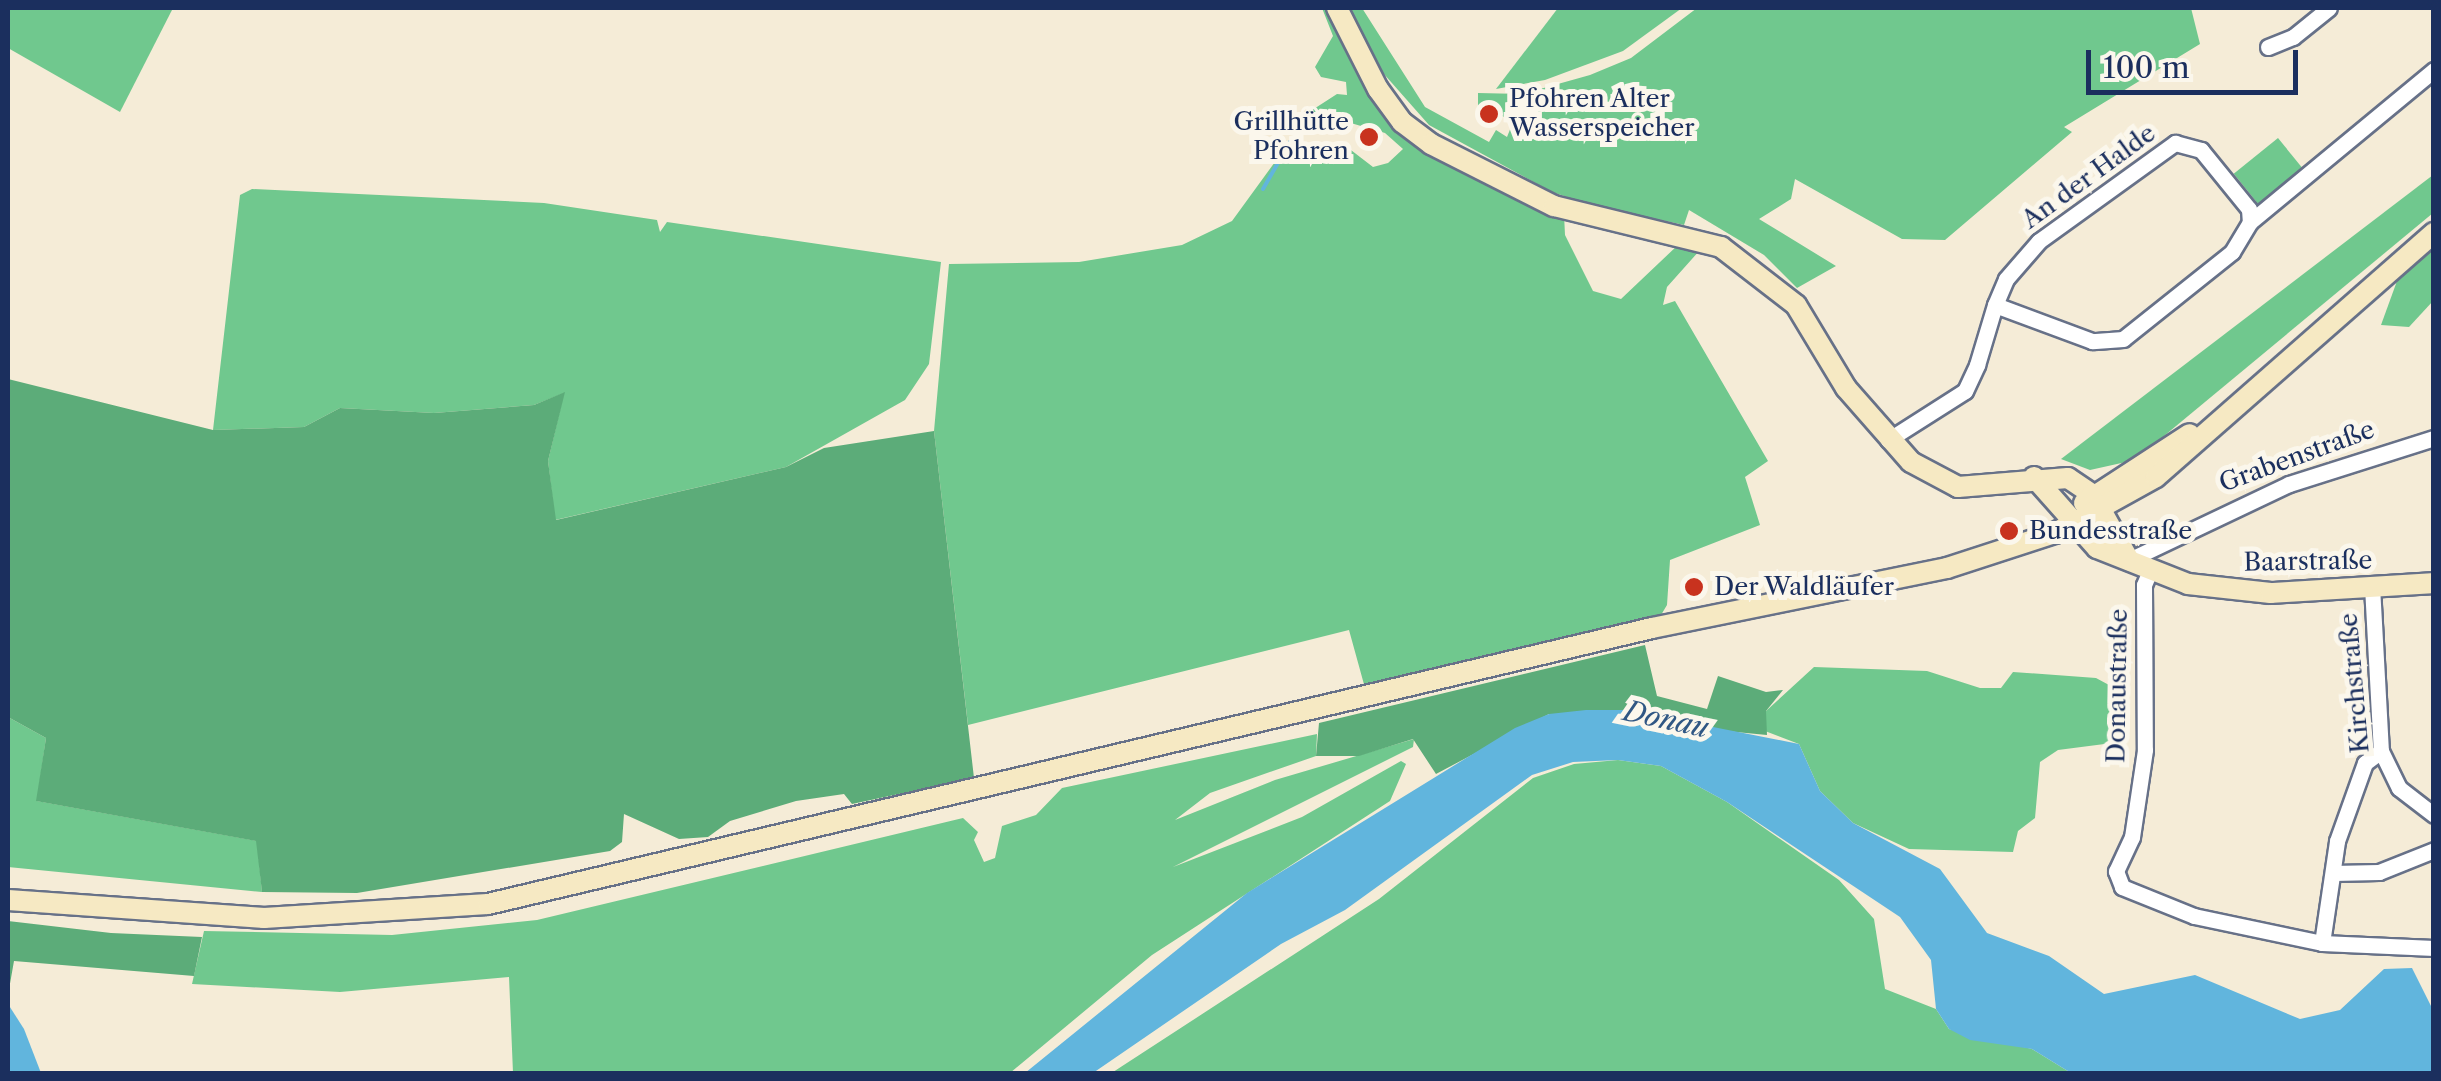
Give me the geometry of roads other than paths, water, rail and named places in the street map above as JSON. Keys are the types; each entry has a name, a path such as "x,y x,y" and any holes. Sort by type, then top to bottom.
{"main road":[{"path":"1337,8 1402,122 1469,166 1554,206 1722,247 1760,271 1796,305 1888,440 1911,462 1958,486 2034,477 2068,478 2098,503"},
{"path":"8,900 264,918 488,904 1604,641 1947,568 2017,549 2098,503 2188,436 2330,324 2428,237"},
{"name":"Baarstraße","path":"2034,477 2097,548 2129,560 2149,573 2188,584 2271,592 2434,582"},
{"name":"Baarstraße","path":"2098,503 2129,560"}],"street":[{"path":"2268,47 2293,38 2329,8"},
{"path":"1995,305 2092,341 2123,339 2232,252 2250,222 2434,70"},
{"name":"An der Halde","path":"1888,440 1964,391 2006,279 2038,241 2176,144 2201,150 2246,202 2250,222"},
{"name":"Grabenstraße","path":"2129,560 2229,508 2434,438"},
{"name":"Donaustraße","path":"2149,573 2144,585 2145,750 2132,836 2116,871 2122,887 2194,916 2322,943 2434,948"},
{"name":"Kirchstraße","path":"2372,586 2381,752 2399,788 2434,815"},
{"path":"2322,943 2337,841 2366,763 2381,752"},
{"path":"2333,873 2380,872 2434,850"}],"water":[{"name":"Donau","path":"1627,710 1799,744 1820,791 1853,823 1940,869 1987,933 2049,956 2104,994 2195,975 2300,1019 2340,1010 2384,969 2412,968 2433,1010 2433,1073 2071,1073 2032,1049 1970,1040 1949,1029 1936,1009 1931,960 1900,917 1727,802 1661,766 1618,760 1573,762 1532,775 1345,910 1281,944 1093,1073 1025,1073 1247,893 1515,728 1549,714"},
{"path":"8,1004 24,1029 41,1073 8,1073"}],"waterway":[{"path":"1263,189 1290,142"}],"place":[{"name":"Pfohren Alter Wasserspeicher","path":"1489,114"},
{"name":"Grillhütte Pfohren","path":"1369,137"},
{"name":"Bundesstraße","path":"2009,531"},
{"name":"Der Waldläufer","path":"1694,587"}]}
